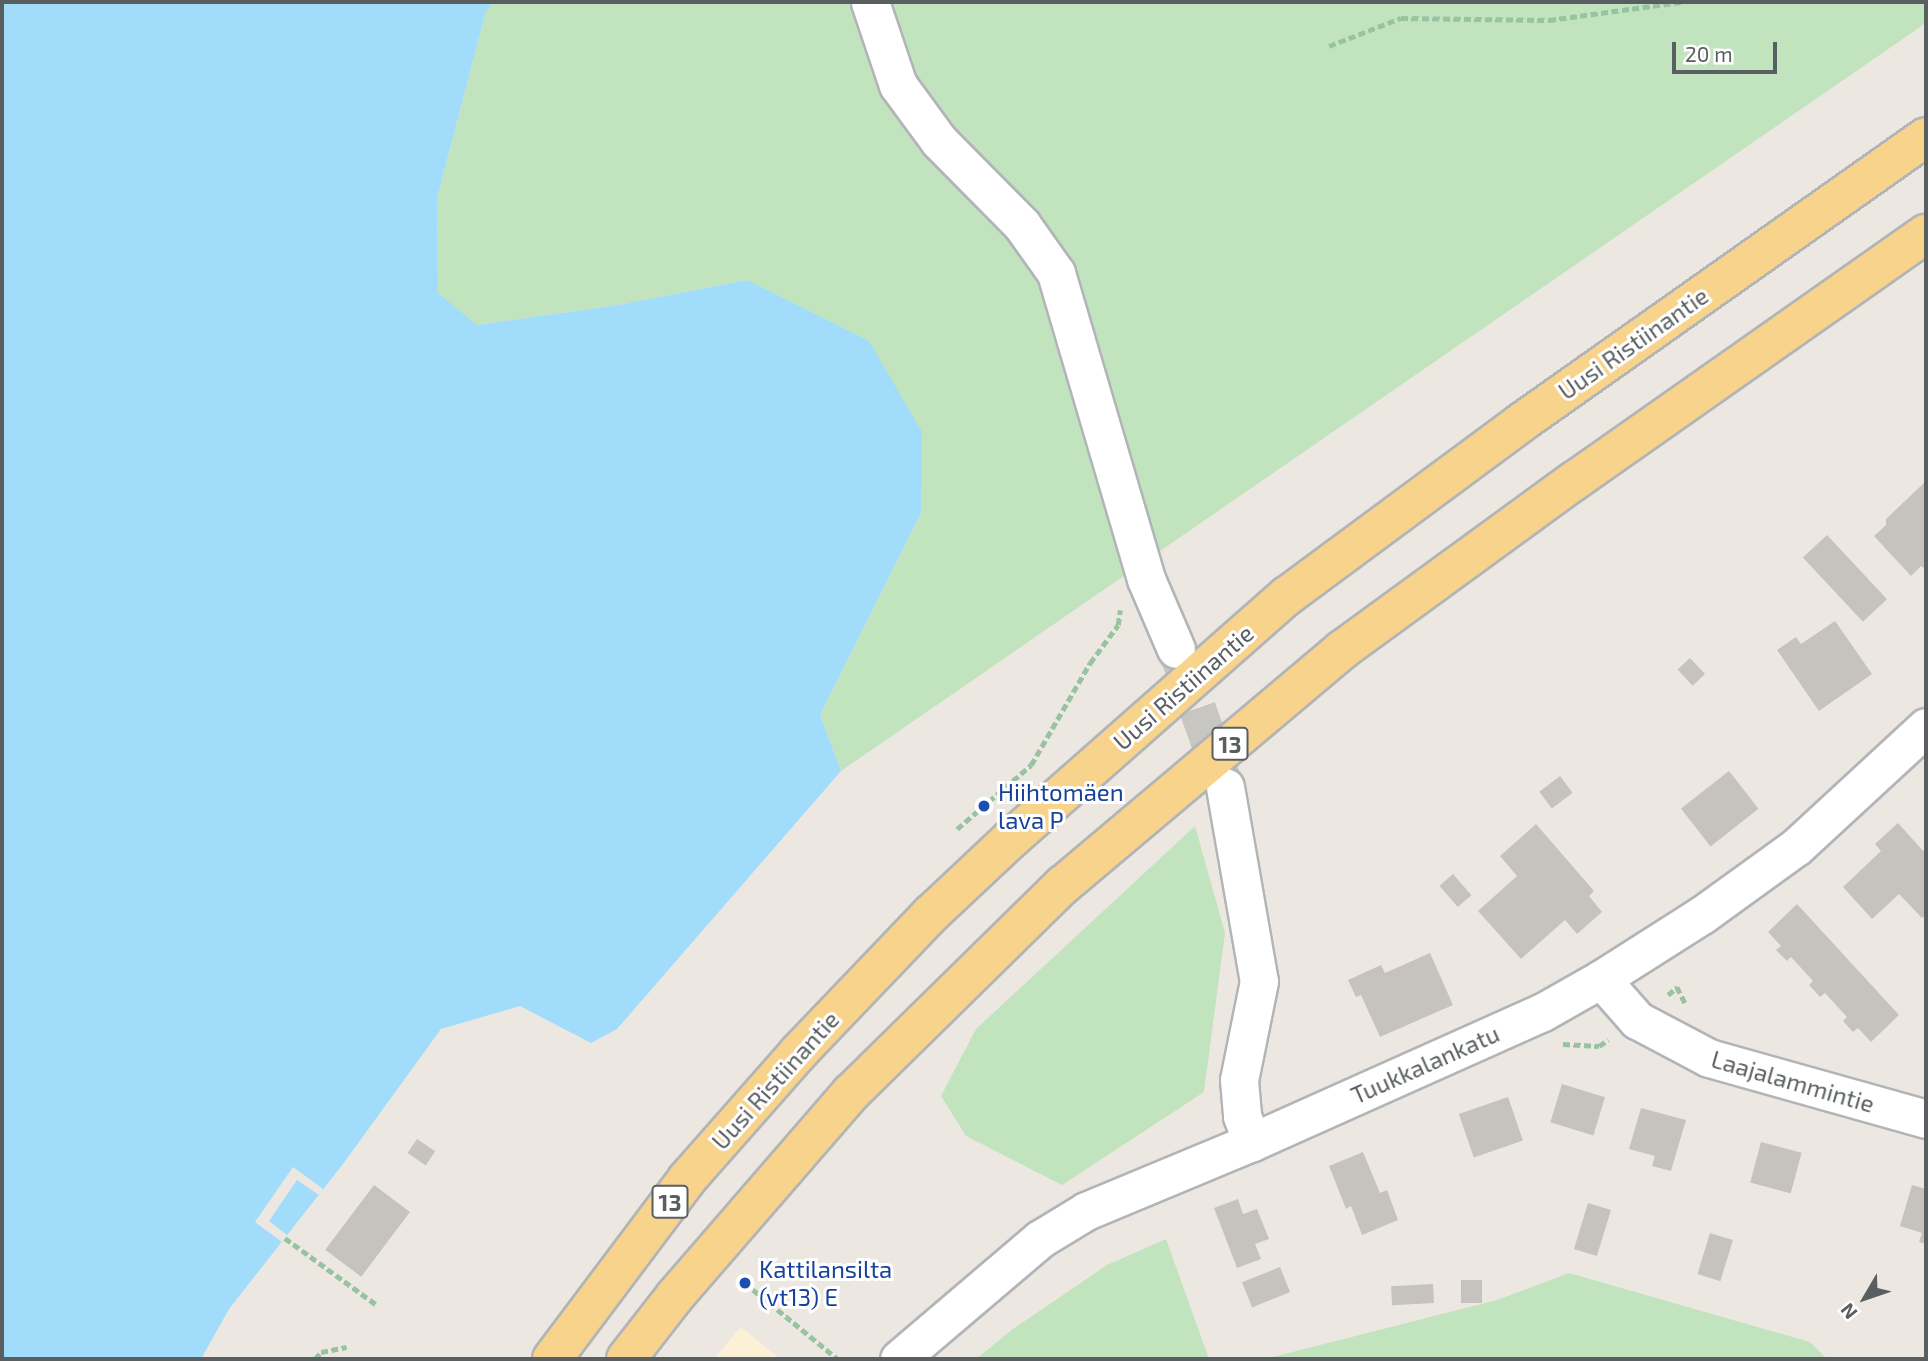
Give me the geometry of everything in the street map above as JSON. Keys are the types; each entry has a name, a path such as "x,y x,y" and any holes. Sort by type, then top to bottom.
{"highway":[{"name":"Uusi Ristiinantie","path":"552,1359 687,1179 799,1052 930,914 1011,838 1287,596 1533,414 1926,137"},
{"name":"13","path":"626,1359 692,1276 851,1093 1063,885 1342,650 1586,472 1926,234"}],"street":[{"path":"870,2 898,85 939,141 1022,225 1056,273 1146,579 1176,649"},
{"name":"Tuukkalankatu","path":"899,1359 1040,1239 1086,1211 1252,1142 1541,1013 1601,979 1702,915 1796,847 1926,727"},
{"path":"1225,787 1259,981 1239,1080 1241,1116 1252,1142"},
{"name":"Laajalammintie","path":"1601,979 1637,1020 1709,1058 1926,1119"}],"path":[{"path":"1329,46 1401,18 1549,20 1681,2"},
{"path":"957,829 1031,765 1090,663 1118,625 1121,599"},
{"path":"285,1238 377,1305"},
{"path":"745,1283 838,1359"},
{"path":"315,1359 321,1352 347,1347"}],"shaded area":[{"path":"741,1327 780,1359 714,1359"}],"green space":[{"path":"494,2 1926,2 1926,23 841,771 820,715 921,513 747,280 618,305 476,325 438,293 437,198 486,11"},
{"path":"1195,826 1225,933 1204,1092 1062,1185 966,1136 941,1096 976,1029"},
{"path":"1166,1239 1209,1359 976,1359 1013,1329 1107,1265"},
{"path":"1569,1273 1810,1342 1827,1359 1265,1359 1497,1300"}],"water":[{"path":"2,2 494,2 486,11 437,198 438,293 477,325 618,305 747,280 869,341 922,432 921,513 820,715 841,771 617,1029 591,1043 520,1006 441,1029 343,1164 229,1309 201,1359 2,1359"}],"pier":[{"path":"293,1167 323,1189 319,1195 297,1180 269,1221 287,1235 282,1242 255,1222"}],"building":[{"path":"1926,481 1926,569 1921,566 1911,576 1874,536 1886,525 1886,519"},
{"path":"1827,535 1887,599 1863,622 1803,558"},
{"path":"1835,621 1872,674 1819,711 1777,650 1796,637 1801,644"},
{"path":"1690,658 1705,674 1693,686 1678,670"},
{"path":"1729,771 1759,809 1710,846 1681,809"},
{"path":"1560,776 1573,793 1552,808 1539,792"},
{"path":"1898,823 1926,854 1926,915 1922,918 1899,894 1872,919 1843,887 1881,851 1875,844"},
{"path":"1536,824 1594,891 1589,896 1602,912 1577,934 1565,920 1521,959 1478,911 1517,876 1500,856"},
{"path":"1453,874 1471,895 1458,907 1439,886"},
{"path":"1797,904 1899,1015 1871,1042 1858,1028 1853,1032 1843,1021 1847,1017 1825,993 1820,997 1809,985 1813,981 1791,957 1787,961 1776,950 1781,946 1768,932"},
{"path":"1430,953 1453,1005 1380,1037 1361,995 1356,997 1348,980 1381,965 1385,973"},
{"path":"1562,1084 1605,1097 1593,1135 1550,1122"},
{"path":"1508,1097 1523,1140 1474,1157 1459,1114"},
{"path":"1641,1108 1686,1120 1671,1171 1652,1166 1655,1156 1629,1149"},
{"path":"417,1139 435,1151 426,1165 407,1153"},
{"path":"1761,1142 1802,1153 1791,1193 1750,1183"},
{"path":"1363,1152 1380,1193 1387,1190 1398,1220 1362,1235 1351,1206 1346,1209 1329,1166"},
{"path":"374,1185 410,1212 361,1277 325,1250"},
{"path":"1912,1185 1926,1189 1926,1244 1919,1242 1922,1233 1900,1226"},
{"path":"1238,1199 1243,1214 1257,1209 1269,1239 1255,1244 1261,1259 1237,1268 1214,1208"},
{"path":"1588,1203 1611,1210 1597,1256 1574,1249"},
{"path":"1710,1233 1733,1240 1720,1281 1697,1274"},
{"path":"1280,1267 1290,1292 1252,1307 1242,1282"},
{"path":"1461,1280 1482,1280 1482,1303 1461,1303"},
{"path":"1433,1284 1434,1303 1392,1305 1391,1286"}],"tunnel":[{"path":"1179,656 1225,786"}],"place":[{"name":"Hiihtomäen lava P","path":"984,806"},
{"name":"Kattilansilta (vt13) E","path":"745,1283"}]}
